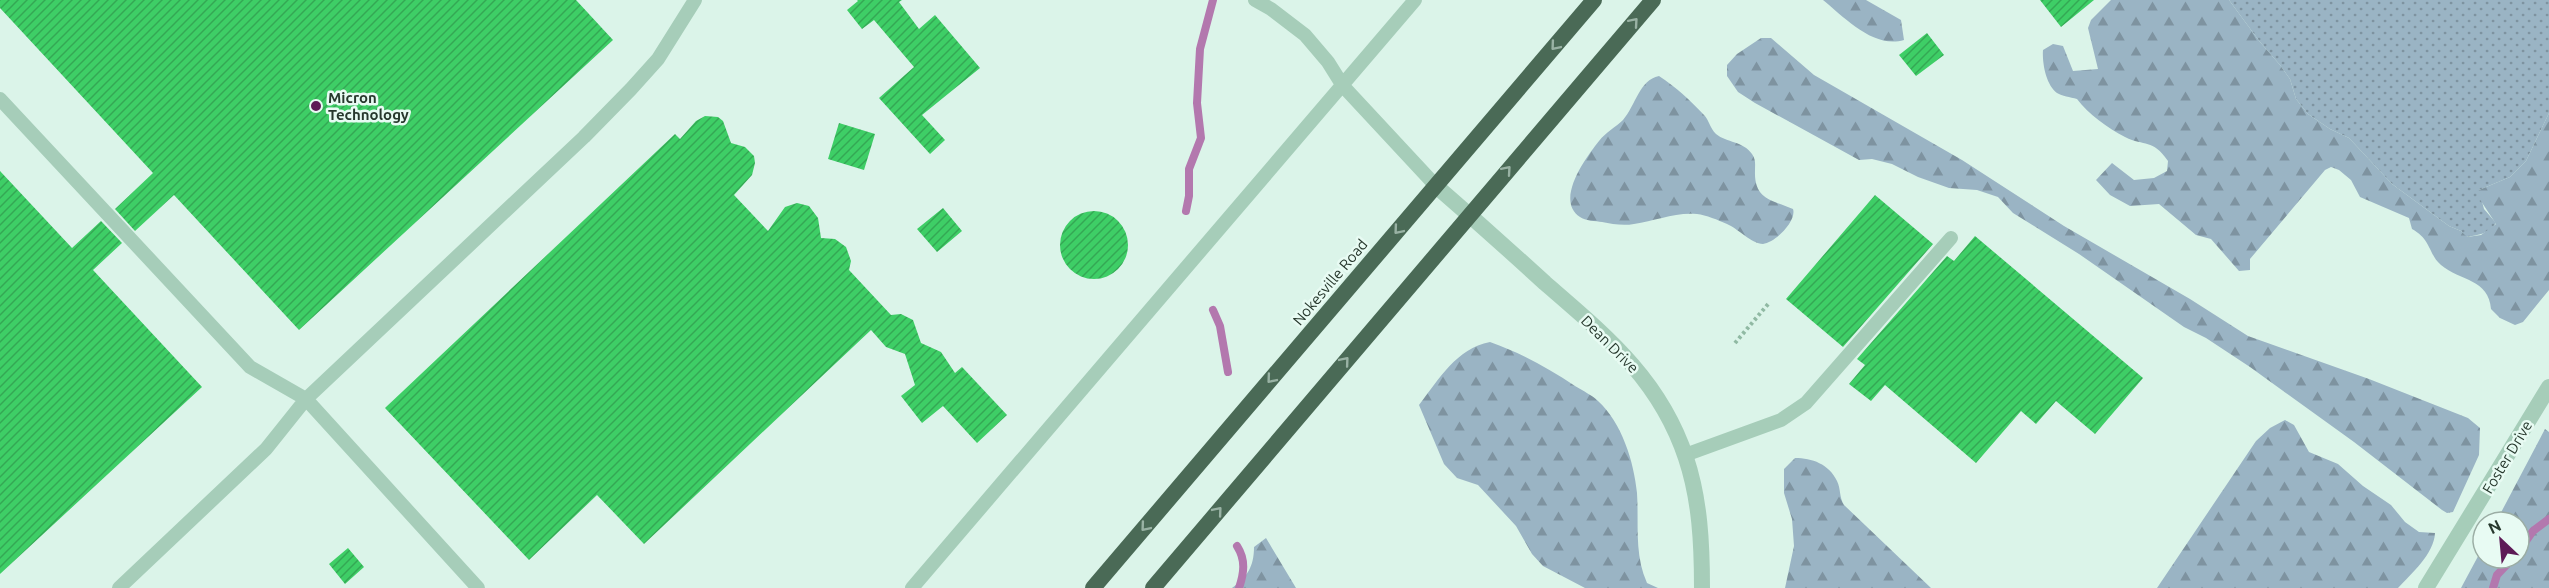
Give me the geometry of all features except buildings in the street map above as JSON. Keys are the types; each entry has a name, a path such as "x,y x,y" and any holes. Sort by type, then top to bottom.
{"highway":[{"name":"Nokesville Road","path":"1093,588 1594,0"},
{"path":"1153,588 1653,0"}],"street":[{"name":"Dean Drive","path":"1436,186 1619,348 1659,400 1685,455 1699,517 1702,588"},
{"name":"Foster Drive","path":"2426,588 2549,387"}],"lane":[{"path":"120,588 266,449 306,399 584,137 658,59 695,0"},
{"path":"1255,0 1271,9 1305,35 1328,62 1343,87 1436,186"},
{"path":"912,588 1343,87 1415,0"},
{"path":"0,99 250,367 306,399 478,588"},
{"path":"1685,455 1781,420 1806,403 1951,238"}],"path":[{"path":"1735,344 1769,303"}],"green space":[{"path":"1823,0 1866,0 1901,20 1904,40 1893,42 1871,36 1850,23"},
{"path":"2111,0 2229,0 2290,79 2296,99 2308,114 2330,129 2349,138 2392,184 2467,237 2481,235 2496,224 2477,195 2479,190 2510,177 2526,161 2549,113 2549,290 2523,322 2515,325 2500,318 2491,309 2489,299 2479,286 2437,261 2427,242 2412,229 2409,218 2360,197 2351,180 2339,170 2331,167 2325,170 2250,259 2250,270 2239,271 2211,239 2196,235 2159,204 2130,206 2110,195 2096,180 2112,163 2134,180 2154,178 2167,171 2168,161 2153,146 2125,137 2105,125 2077,99 2057,93 2047,79 2043,50 2053,44 2063,46 2073,71 2098,69 2088,28 2091,20"},
{"path":"2229,0 2549,0 2549,113 2526,161 2510,177 2479,190 2484,209 2496,223 2493,227 2483,233 2466,237 2461,231 2449,226 2392,184 2349,138 2330,129 2308,114 2296,99 2290,79"},
{"path":"1761,38 1771,38 1814,75 1962,160 2064,226 2190,299 2248,336 2369,379 2468,418 2480,428 2479,455 2453,512 2447,513 2442,510 2354,442 2250,367 2206,338 2184,327 2079,254 2013,213 1998,197 1977,190 1949,188 1918,177 1892,164 1872,159 1859,160 1738,92 1727,76 1727,65 1737,54"},
{"path":"1659,76 1699,109 1716,134 1740,144 1752,154 1758,188 1766,198 1793,209 1792,219 1784,231 1773,240 1768,243 1759,243 1727,224 1697,214 1681,214 1622,225 1585,219 1573,209 1570,200 1571,189 1587,157 1602,138 1623,120 1647,82"},
{"path":"1490,342 1534,361 1590,395 1614,420 1630,456 1635,481 1640,561 1647,583 1658,588 1585,588 1543,566 1532,554 1516,526 1478,485 1457,478 1444,464 1419,405 1458,358"},
{"path":"2285,420 2294,425 2309,452 2338,464 2363,486 2391,505 2405,522 2419,532 2435,533 2427,556 2398,588 2157,588 2256,441 2270,428"},
{"path":"2545,429 2549,432 2549,588 2461,588 2471,569 2531,570 2531,510 2502,510"},
{"path":"1795,458 1808,459 1825,466 1837,481 1844,505 1931,588 1785,588 1794,546 1792,519 1784,493 1784,469"},
{"path":"1266,538 1296,588 1232,588 1249,571 1254,547"}],"waterway":[{"path":"1186,211 1189,196 1189,169 1201,138 1197,103 1200,49 1213,0"},
{"path":"1213,310 1220,326 1228,372"},
{"path":"2531,534 2549,519"},
{"path":"1237,546 1242,556 1243,567 1239,588"},
{"path":"2493,588 2497,575 2502,570"}],"place":[{"name":"Micron Technology","path":"316,106"}]}
